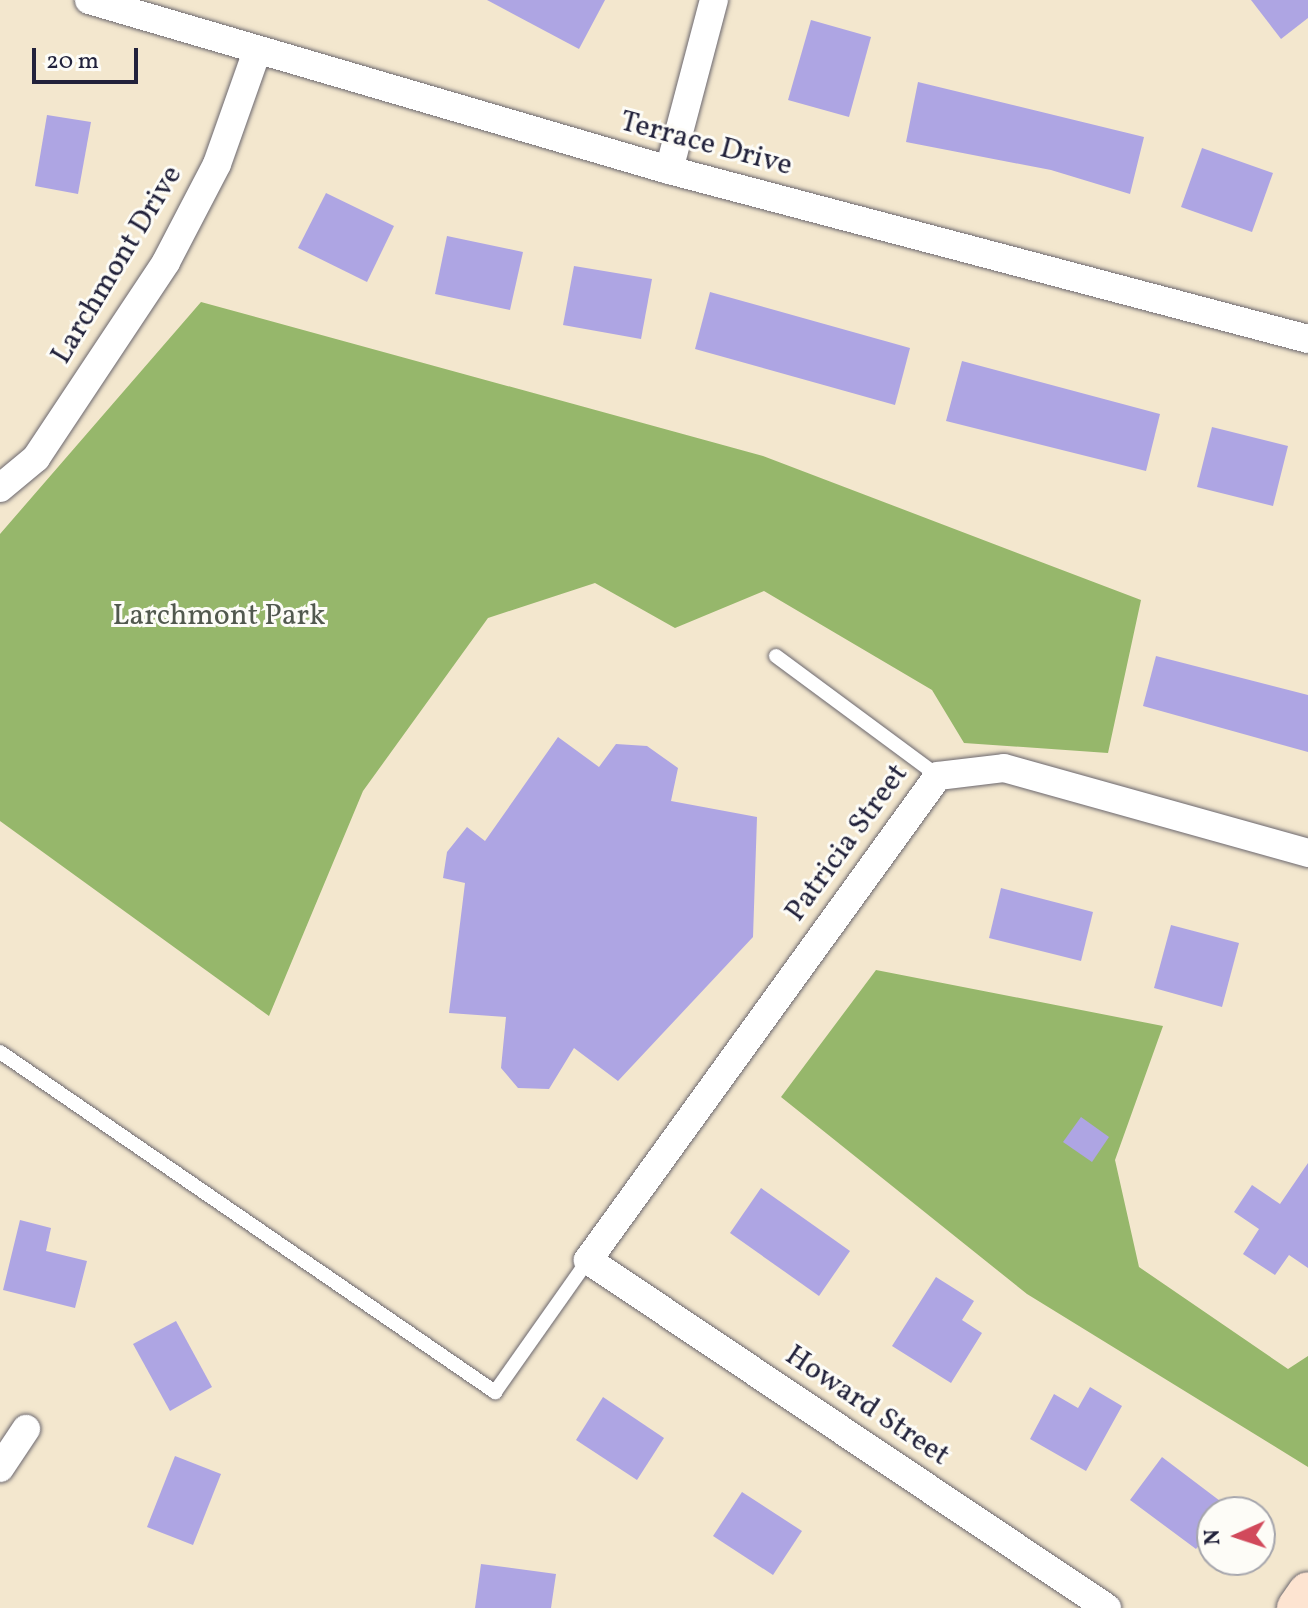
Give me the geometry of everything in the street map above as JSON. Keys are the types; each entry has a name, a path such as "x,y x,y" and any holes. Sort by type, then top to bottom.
{"main road":[{"path":"1297,1608 1308,1592"}],"street":[{"name":"Terrace Drive","path":"89,0 256,54 669,170 1308,339"},
{"path":"669,170 714,0"},
{"name":"Larchmont Drive","path":"0,488 36,458 166,262 217,164 256,54"},
{"name":"Patricia Street","path":"588,1260 938,776 1004,768 1308,853"},
{"name":"Howard Street","path":"588,1260 1107,1608"},
{"path":"0,1468 26,1429"}],"lane":[{"path":"776,656 938,776"},
{"path":"0,1052 495,1392 588,1260"}],"green space":[{"name":"Larchmont Park","path":"201,302 763,456 1141,600 1108,753 964,743 932,690 764,591 675,628 595,583 488,618 363,791 269,1016 0,821 0,534"},
{"path":"876,970 1163,1026 1115,1160 1139,1267 1288,1369 1308,1356 1308,1467 1027,1294 781,1097"}],"building":[{"path":"487,0 605,0 579,49"},
{"path":"1251,0 1308,0 1308,18 1281,39"},
{"path":"811,20 871,37 849,117 788,100"},
{"path":"918,82 1144,137 1130,194 1051,170 906,142"},
{"path":"47,115 91,122 78,194 35,186"},
{"path":"1202,148 1273,173 1252,232 1181,207"},
{"path":"326,193 394,226 367,282 298,248"},
{"path":"447,236 523,252 510,310 435,294"},
{"path":"574,266 652,279 641,339 563,325"},
{"path":"710,292 910,348 895,405 695,349"},
{"path":"962,361 1160,414 1146,471 946,421"},
{"path":"1212,427 1288,446 1273,506 1197,487"},
{"path":"1156,656 1308,695 1308,752 1143,706"},
{"path":"558,737 599,767 616,744 647,746 678,768 671,801 757,817 753,937 618,1081 574,1048 549,1089 518,1088 501,1068 506,1017 449,1013 465,883 443,878 447,852 467,827 485,841"},
{"path":"1001,888 1093,912 1081,961 989,938"},
{"path":"1171,925 1239,943 1222,1007 1154,988"},
{"path":"1081,1117 1109,1137 1092,1162 1063,1142"},
{"path":"1308,1163 1308,1268 1289,1255 1275,1275 1243,1254 1259,1229 1234,1212 1252,1185 1280,1204"},
{"path":"761,1188 850,1251 819,1296 730,1233"},
{"path":"20,1220 51,1228 46,1251 87,1261 75,1308 3,1290"},
{"path":"936,1277 974,1301 962,1320 982,1333 951,1383 892,1346"},
{"path":"176,1321 212,1387 170,1411 133,1344"},
{"path":"1090,1387 1122,1406 1086,1471 1030,1439 1054,1394 1078,1408"},
{"path":"603,1397 664,1438 637,1480 576,1440"},
{"path":"175,1456 221,1474 193,1545 147,1527"},
{"path":"1162,1457 1213,1496 1196,1496 1196,1549 1130,1500"},
{"path":"742,1492 802,1531 773,1575 713,1536"},
{"path":"481,1564 556,1574 551,1608 475,1608"}]}
